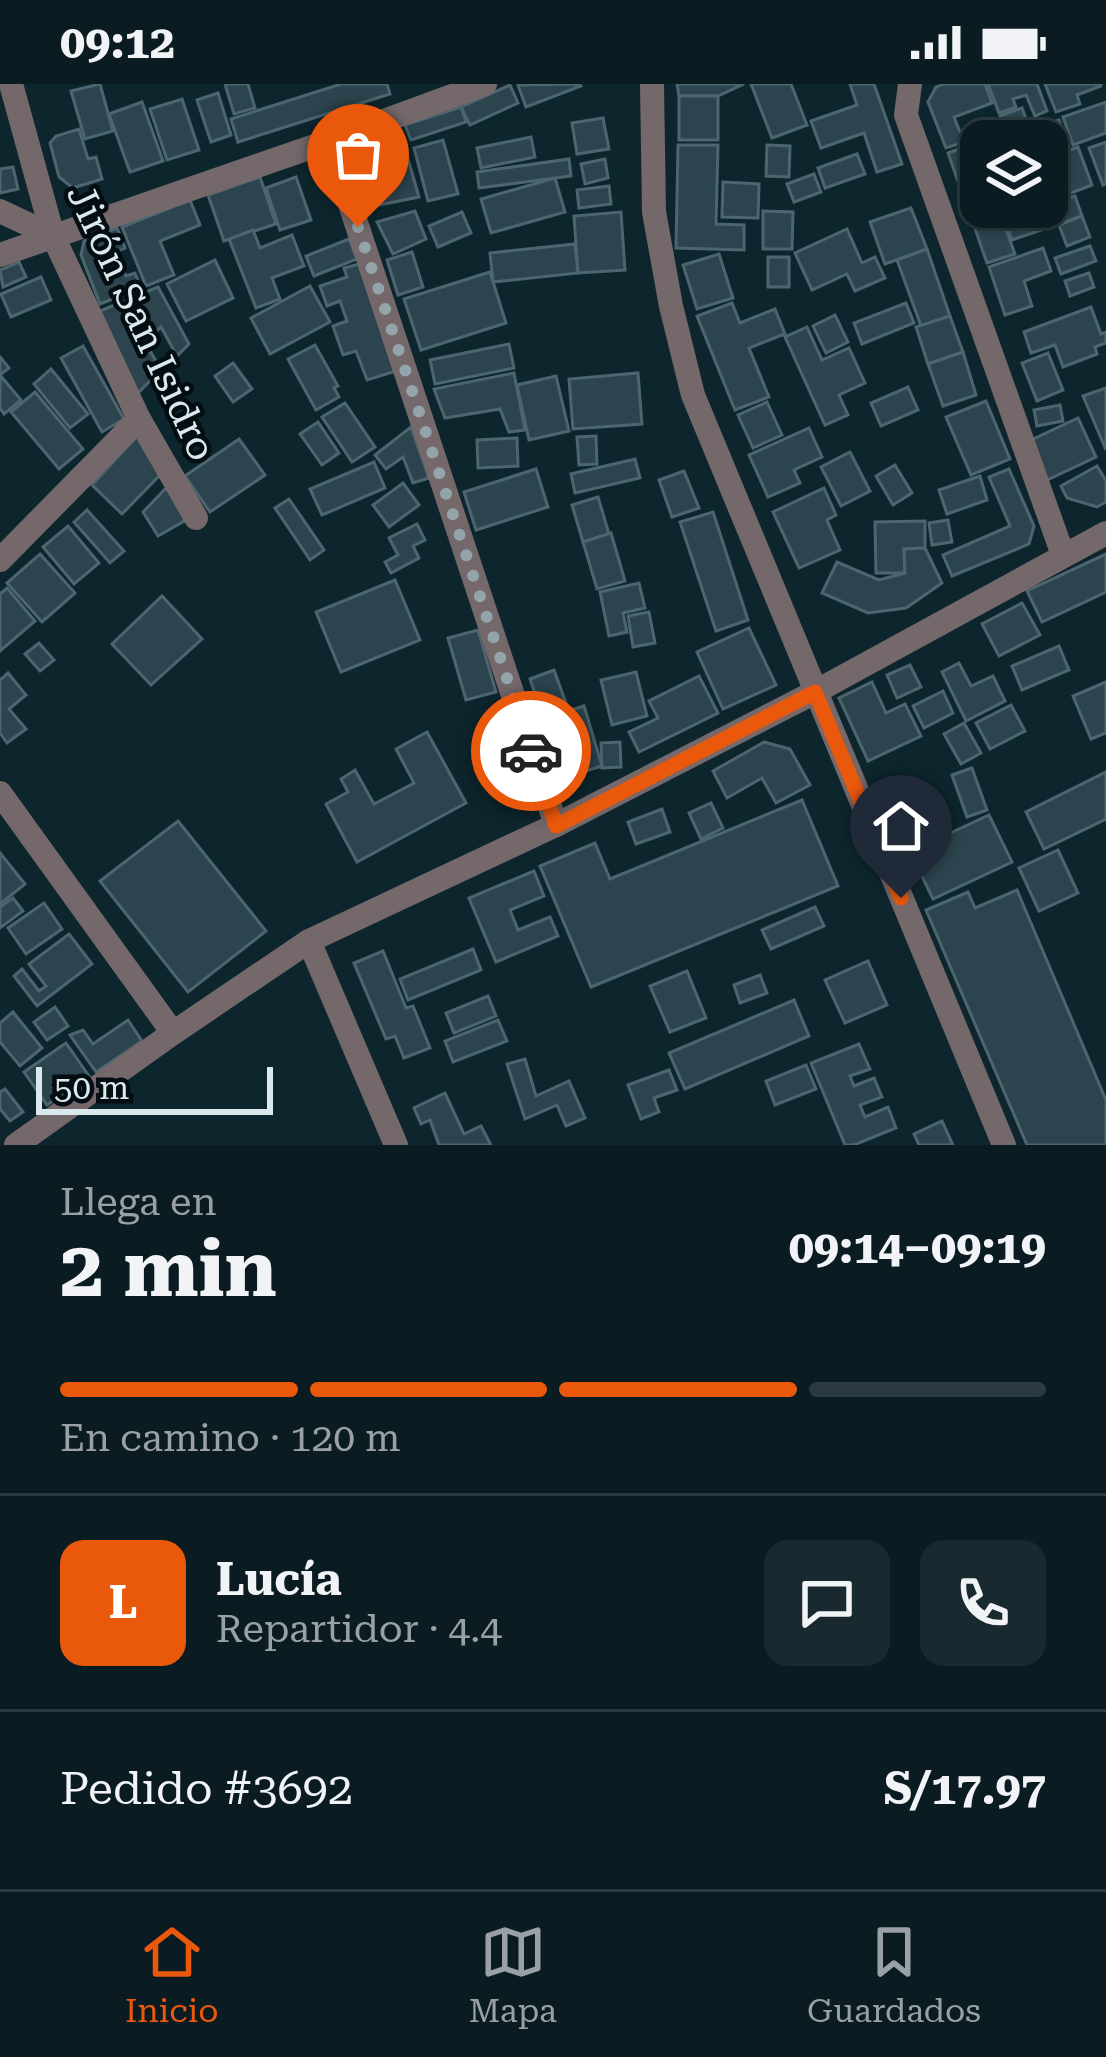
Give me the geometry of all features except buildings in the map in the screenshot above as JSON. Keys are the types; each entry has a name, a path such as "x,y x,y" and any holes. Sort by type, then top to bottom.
{"street":[{"name":"Jirón San Isidro","path":"11,84 53,236 139,419 196,518"},
{"path":"0,255 483,84"},
{"path":"652,84 655,212 671,306 694,395 1004,1145"},
{"path":"910,84 906,115 1063,555"},
{"path":"329,141 556,826"},
{"path":"0,211 53,236"},
{"path":"0,560 139,419"},
{"path":"16,1145 309,941 556,826 1106,533"},
{"path":"0,793 173,1033"},
{"path":"309,941 396,1145"}],"way so far":[{"path":"358,227 531,751"}],"route":[{"path":"531,751 556,826 815,692 901,898"}]}
